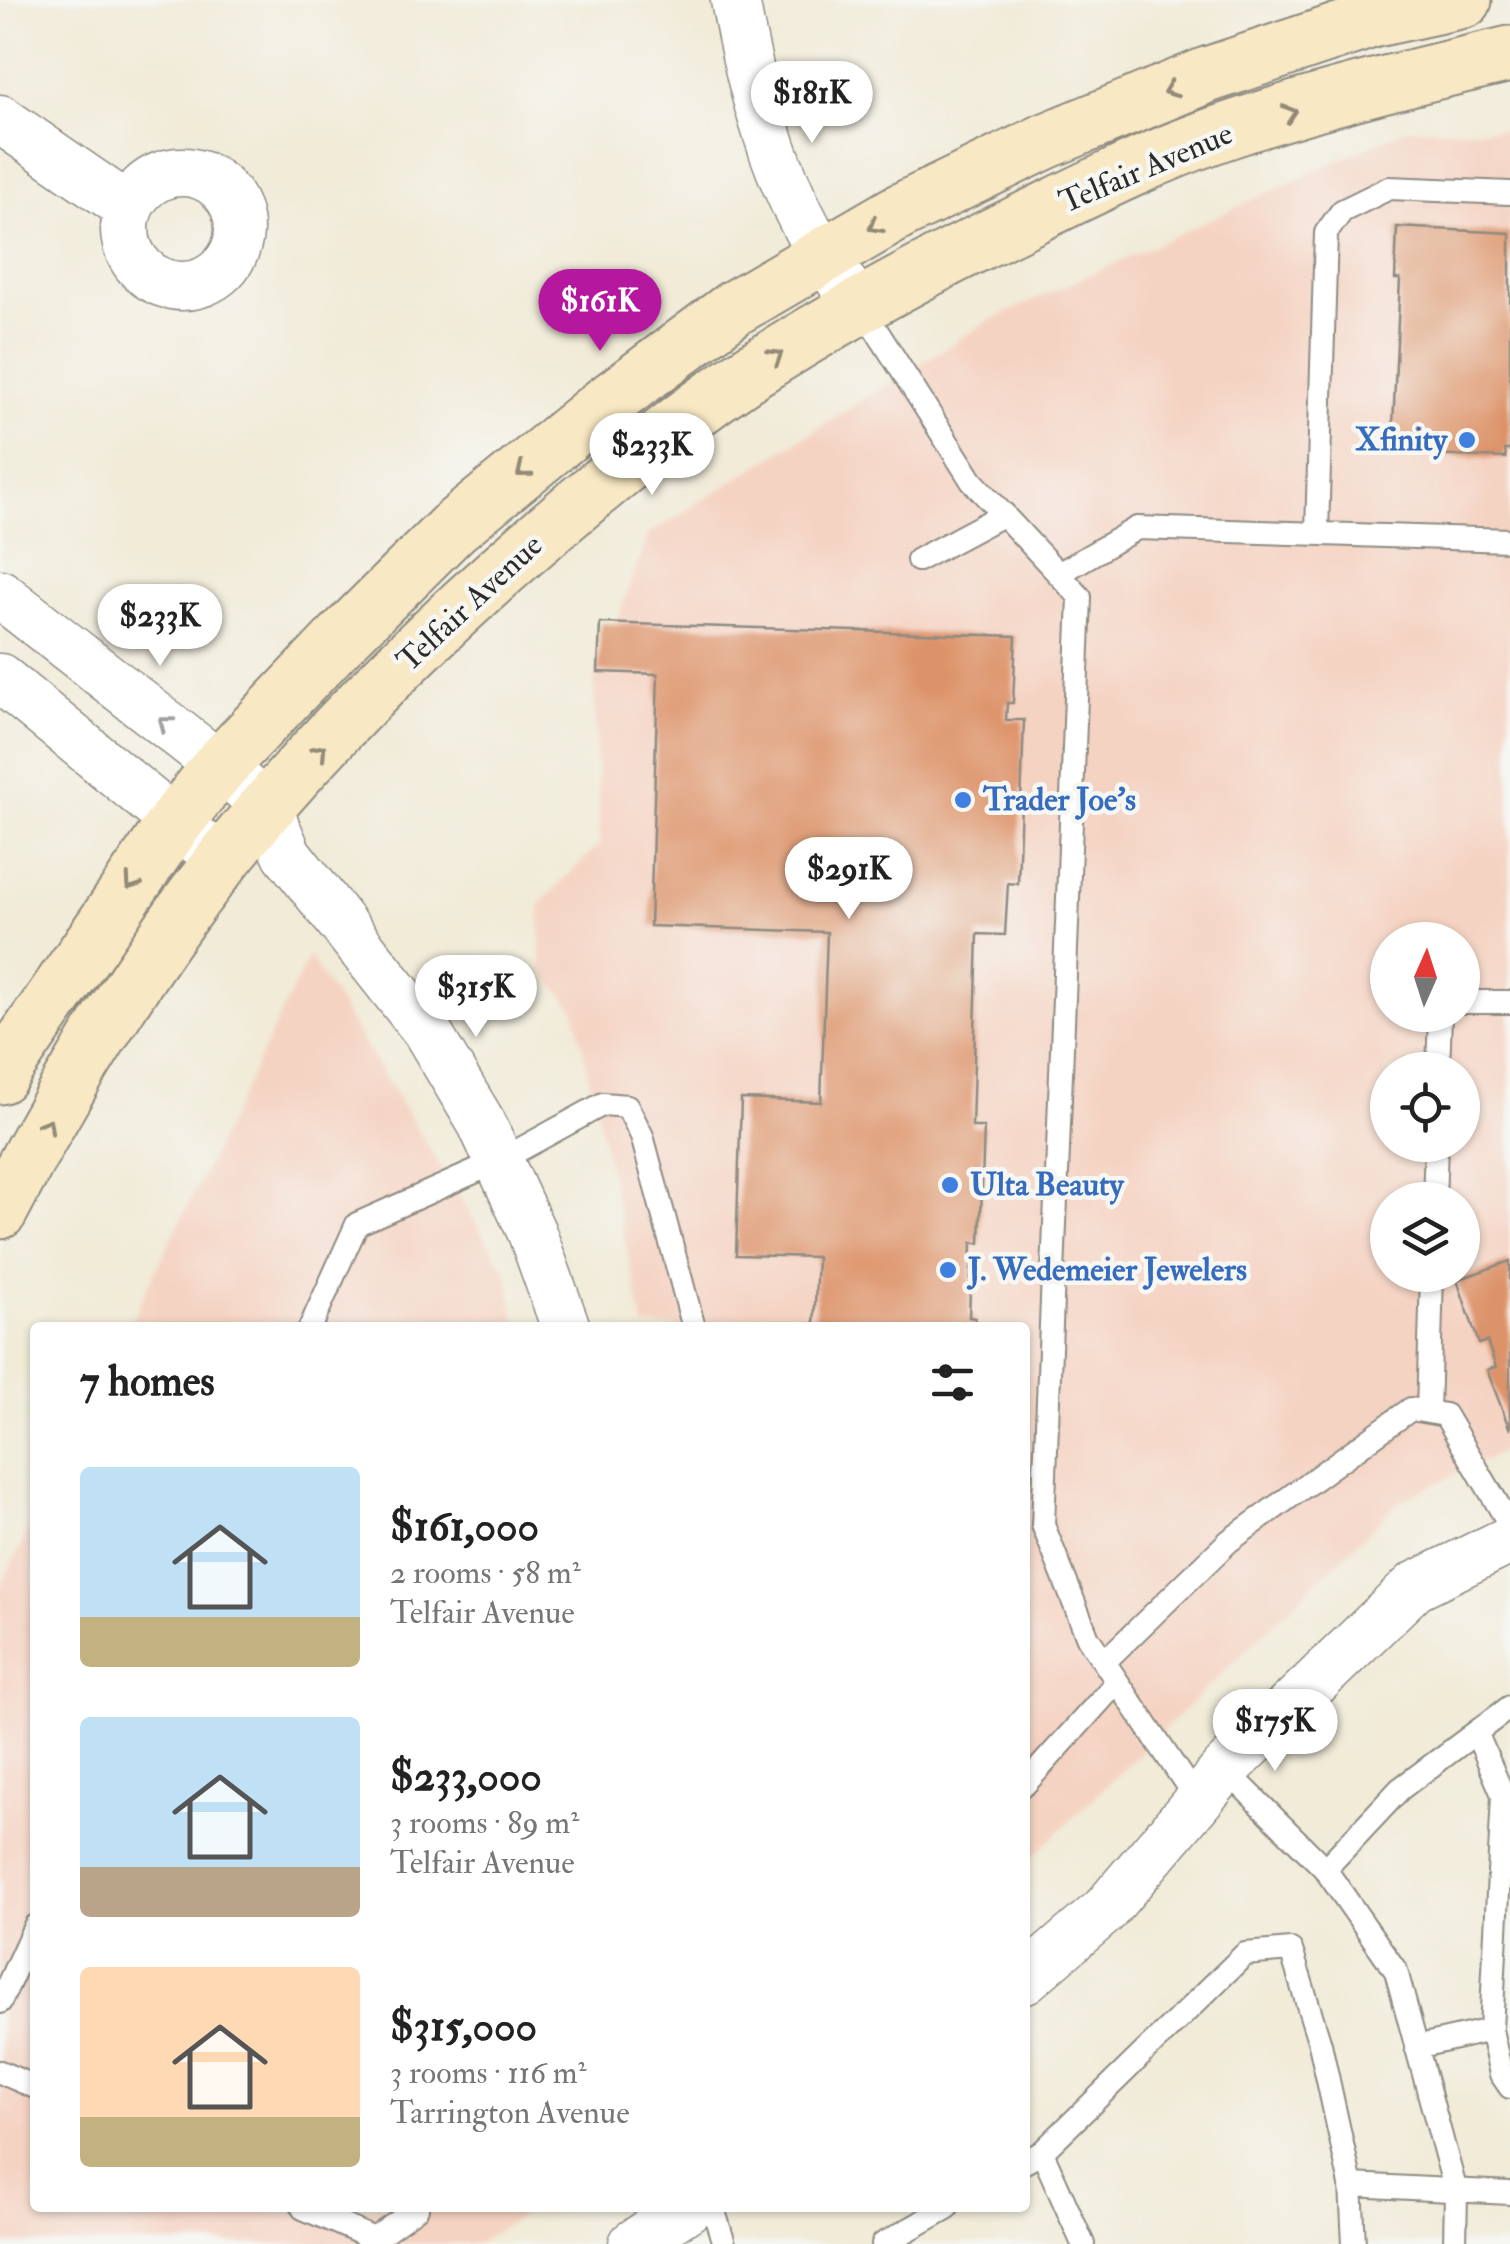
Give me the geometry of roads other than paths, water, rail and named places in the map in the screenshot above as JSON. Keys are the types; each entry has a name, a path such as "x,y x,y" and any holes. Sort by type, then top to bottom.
{"street":[{"path":"735,0 748,72 775,159 823,256 861,306"},
{"name":"Telfair Avenue","path":"0,1076 176,821 220,766 336,643 453,528 600,408 734,308 900,212 1046,140 1206,75 1405,7 1464,0"},
{"name":"Telfair Avenue","path":"0,1211 82,1062 181,916 267,807 488,580 633,458 770,359 946,258 1093,187 1214,136 1410,77 1510,54"},
{"path":"0,119 128,208"},
{"path":"0,594 267,807 287,854 426,1030 482,1124 532,1233 564,1322"},
{"path":"0,678 224,862"},
{"path":"1030,1975 1105,1910 1211,1784 1415,1586 1510,1540"},
{"path":"634,2244 682,2212"}],"lane":[{"path":"1318,532 1326,233 1342,211 1389,188 1510,193"},
{"path":"861,306 972,480 1080,597 1042,1526 1088,1638 1118,1682 1211,1784 1325,1869 1396,1971 1456,2192 1455,2244"},
{"path":"918,560 1004,514"},
{"path":"1060,573 1137,528 1510,540"},
{"path":"1480,1002 1510,1002"},
{"path":"313,1322 357,1224 499,1162 603,1104 627,1106 642,1136 692,1322"},
{"path":"1428,1412 1432,1292"},
{"path":"1104,1662 1229,1541 1411,1409 1445,1415 1510,1525"},
{"path":"1030,1779 1118,1682"},
{"path":"1325,1869 1400,1789 1510,1707"},
{"path":"1476,1732 1502,1796 1492,2030 1501,2074 1510,2087"},
{"path":"0,2002 30,1937"},
{"path":"1084,2244 1034,2157 1245,1954 1291,1950 1320,2044 1351,2185 1354,2244"},
{"path":"1416,2047 1492,2030"},
{"path":"0,2072 30,2086"},
{"path":"1351,2185 1510,2193"},
{"path":"311,2212 370,2242 411,2212"},
{"path":"714,2212 724,2244"},
{"path":"884,2244 939,2212"}],"place":[{"name":"Xfinity","path":"1467,440"},
{"name":"Trader Joe's","path":"963,800"},
{"name":"Ulta Beauty","path":"950,1185"},
{"name":"J. Wedemeier Jewelers","path":"948,1270"}]}
